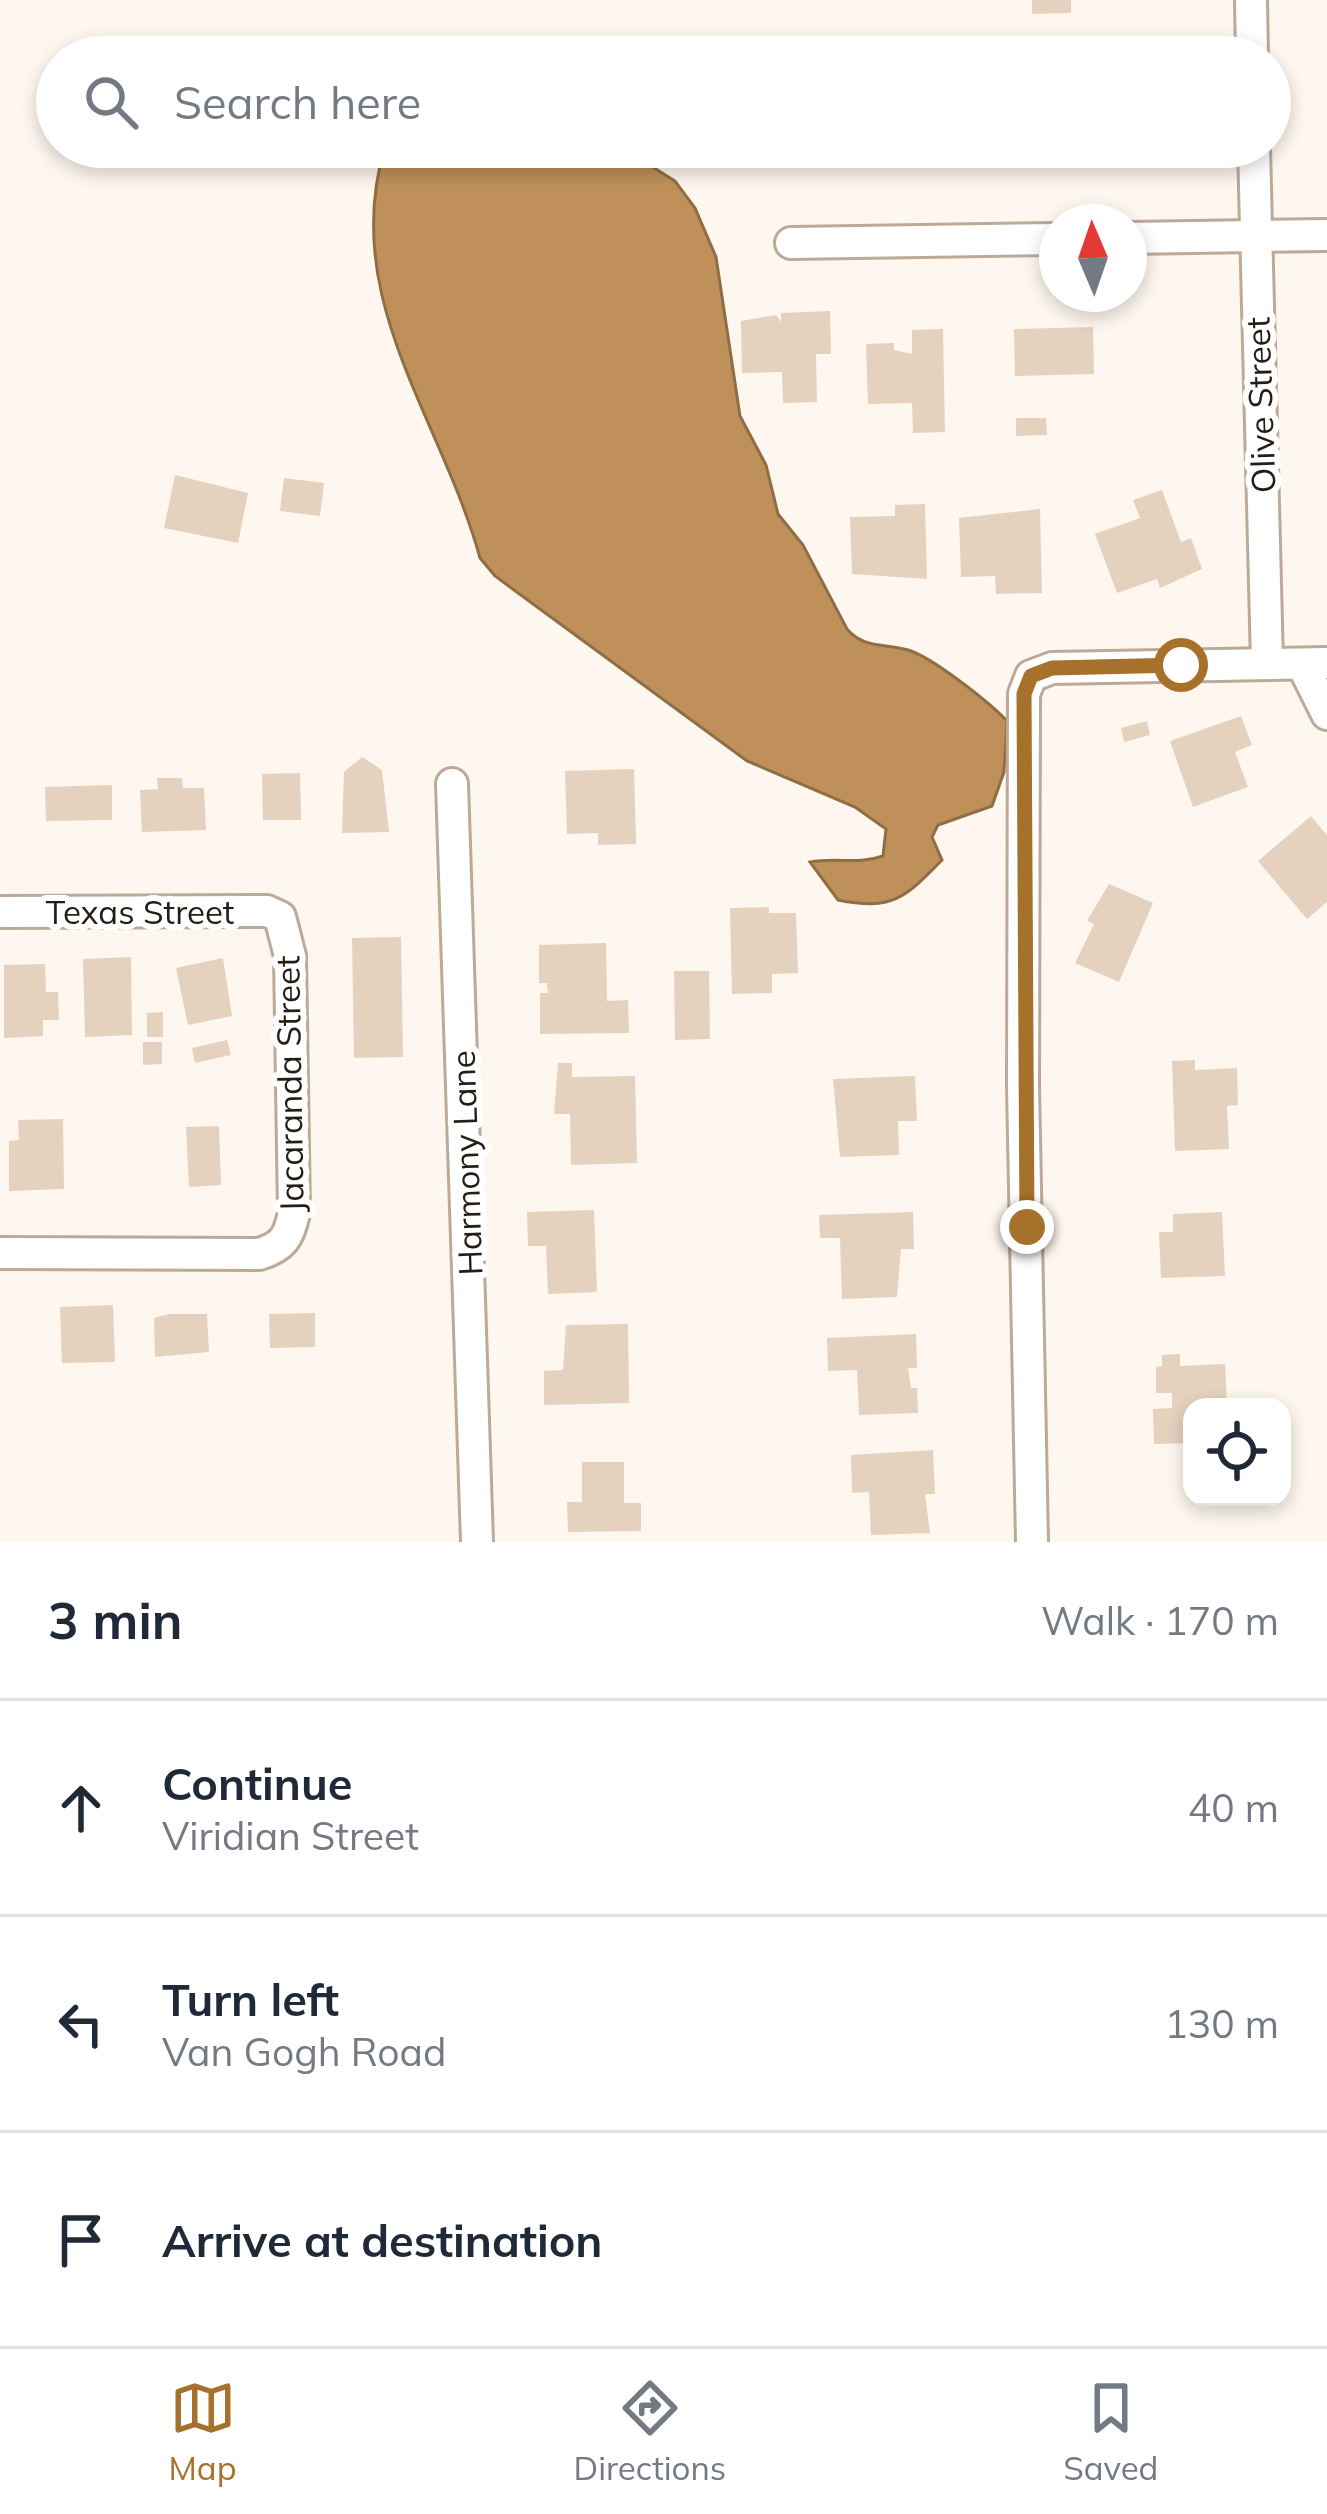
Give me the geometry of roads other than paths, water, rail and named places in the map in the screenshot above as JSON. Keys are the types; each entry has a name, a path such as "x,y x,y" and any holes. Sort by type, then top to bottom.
{"street":[{"path":"1251,0 1252,36"},
{"name":"Olive Street","path":"1254,168 1267,663"},
{"path":"1147,238 1327,235"},
{"path":"791,244 1039,239"},
{"path":"1033,1542 1023,1086 1024,715 1031,676 1052,668 1314,663 1327,714"},
{"name":"Harmony Lane","path":"452,784 477,1542"},
{"name":"Texas Street","path":"0,913 267,911 280,917"},
{"name":"Jacaranda Street","path":"0,1253 259,1254 277,1249 290,1234 294,1213 290,956 280,917"}]}
